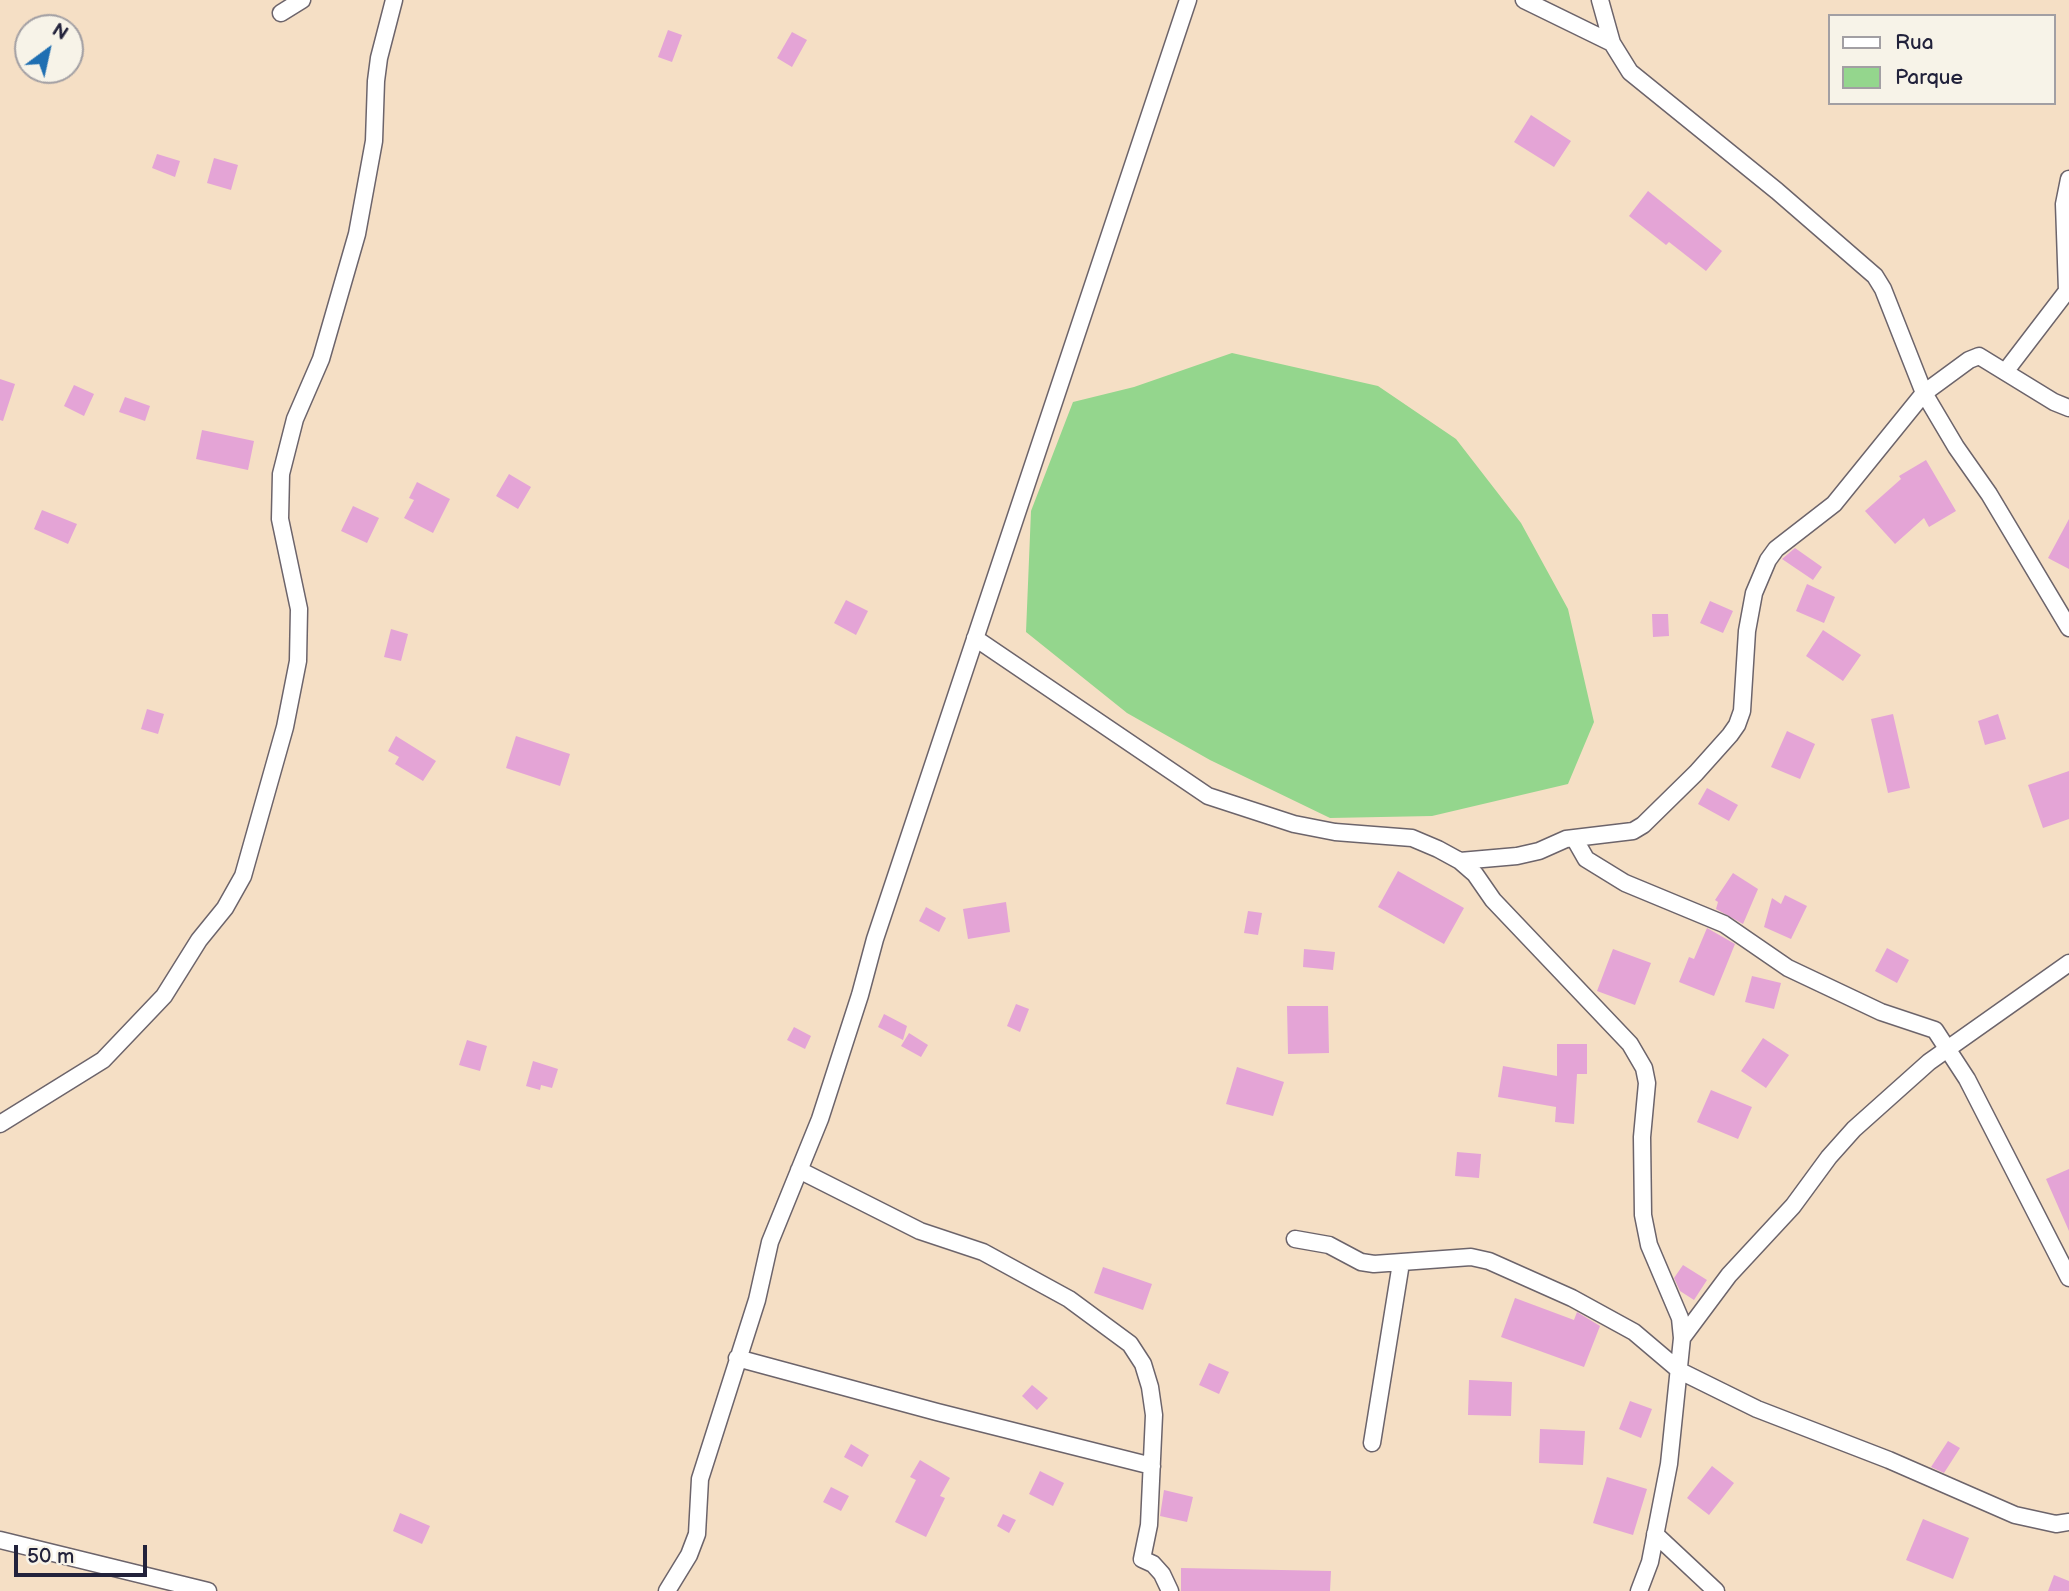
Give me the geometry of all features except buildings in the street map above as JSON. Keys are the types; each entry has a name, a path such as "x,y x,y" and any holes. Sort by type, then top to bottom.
{"street":[{"path":"281,13 302,0"},
{"path":"0,1124 103,1060 164,996 199,940 225,908 243,876 285,727 298,661 299,609 280,519 281,474 295,419 321,359 357,234 374,141 379,58 394,0"},
{"path":"667,1591 689,1555 697,1534 700,1479 757,1300 770,1242 820,1119 875,939 1188,0"},
{"path":"1524,0 1612,43"},
{"path":"1600,0 1612,43 1630,72 1786,198 1875,276 1883,289 1924,393 1956,447 1989,494 2069,628"},
{"path":"2005,372 2067,291 2064,204 2069,179"},
{"path":"1460,862 1517,856 1574,838 1633,831 1643,825 1696,773 1737,725 1742,710 1747,631 1754,593 1768,561 1776,549 1834,504 1924,393 1969,360 1979,356 2054,402 2069,408"},
{"path":"975,638 1208,796 1283,820 1325,830 1412,838 1460,862 1475,874 1493,900 1630,1044 1644,1068 1647,1083 1642,1137 1643,1215 1648,1245 1680,1318 1682,1338 1669,1464 1650,1562 1639,1591"},
{"path":"1574,838 1586,859 1625,883 1724,924 1788,968 1881,1012 1936,1030 1967,1079 2069,1278"},
{"path":"1682,1338 1729,1275 1793,1206 1829,1157 1854,1129 1929,1062 2069,963"},
{"path":"799,1170 920,1231 983,1252 1069,1298 1130,1344 1143,1364 1154,1415 1149,1525 1142,1559 1153,1564 1163,1574 1170,1591"},
{"path":"1295,1239 1329,1245 1361,1262 1401,1263 1471,1257 1514,1271 1572,1298 1634,1332 1680,1371 1757,1409 1889,1460 2015,1516 2056,1524 2069,1522"},
{"path":"1372,1443 1401,1263"},
{"path":"737,1359 1152,1466"},
{"path":"1655,1534 1716,1591"},
{"path":"0,1540 208,1591"}],"green space":[{"path":"1232,353 1378,386 1456,439 1521,523 1568,609 1594,722 1568,784 1432,816 1330,818 1210,760 1127,713 1026,632 1031,511 1073,402 1134,387"}]}
